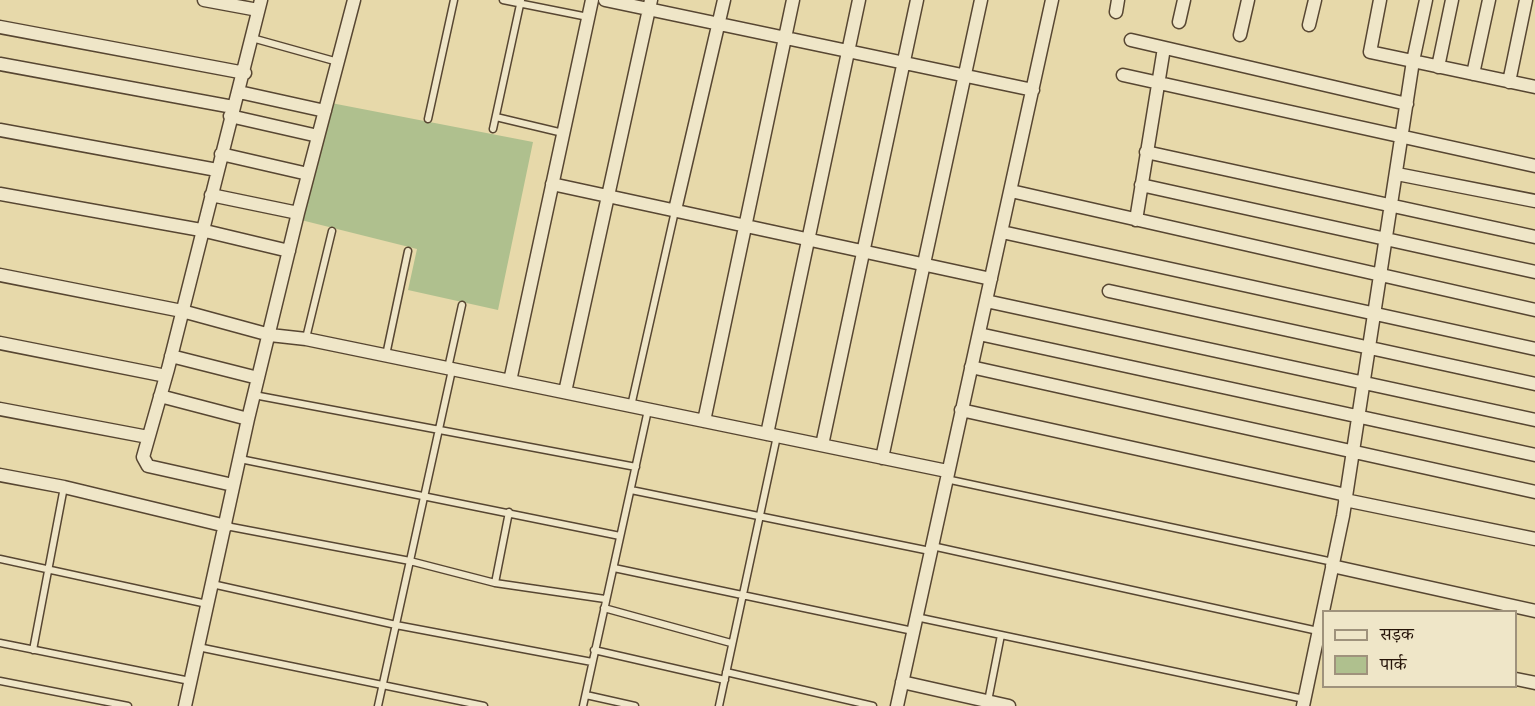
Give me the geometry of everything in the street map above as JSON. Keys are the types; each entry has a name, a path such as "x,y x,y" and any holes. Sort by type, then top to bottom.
{"street":[{"path":"204,0 260,5 245,73 232,111 166,376 142,457 145,464 233,485"},
{"path":"185,706 248,419 298,213 354,0"},
{"path":"510,381 592,0"},
{"path":"605,0 650,4 719,23 1033,90"},
{"path":"675,210 724,0"},
{"path":"704,422 793,0"},
{"path":"772,435 808,240 859,0"},
{"path":"822,445 917,0"},
{"path":"882,458 981,0"},
{"path":"897,706 1053,0"},
{"path":"1179,22 1184,0"},
{"path":"1240,35 1248,0"},
{"path":"1309,25 1315,0"},
{"path":"1380,0 1370,52 1535,87"},
{"path":"1324,610 1359,418 1413,62 1426,0"},
{"path":"1438,67 1452,0"},
{"path":"1473,74 1489,0"},
{"path":"1509,82 1526,0"},
{"path":"565,392 650,4"},
{"path":"0,27 245,73"},
{"path":"1131,40 1407,104"},
{"path":"1136,220 1164,48"},
{"path":"0,64 232,111 318,136"},
{"path":"1123,75 1535,166"},
{"path":"239,92 325,111"},
{"path":"0,130 217,170"},
{"path":"1146,152 1535,237"},
{"path":"221,154 308,174"},
{"path":"1397,174 1535,201"},
{"path":"552,184 991,279"},
{"path":"1141,185 1535,272"},
{"path":"1011,191 1535,309"},
{"path":"0,194 201,230 289,251"},
{"path":"211,195 298,213"},
{"path":"1002,232 1535,349"},
{"path":"0,275 182,311 270,334 306,339 822,445 947,475"},
{"path":"1108,291 1535,384"},
{"path":"986,301 1535,420"},
{"path":"979,334 1535,455"},
{"path":"0,343 166,376"},
{"path":"171,356 258,378"},
{"path":"971,367 1535,492"},
{"path":"160,396 248,419"},
{"path":"0,409 148,437"},
{"path":"961,410 1535,539"},
{"path":"0,475 64,487 226,526"},
{"path":"1332,564 1535,611"},
{"path":"1303,703 1320,636"},
{"path":"1517,679 1535,683"},
{"path":"902,682 1009,706"}],"lane":[{"path":"428,119 454,0"},
{"path":"503,0 588,17"},
{"path":"493,129 521,2"},
{"path":"252,38 338,62"},
{"path":"496,117 563,133"},
{"path":"631,407 675,210"},
{"path":"306,339 332,231"},
{"path":"386,356 408,251"},
{"path":"378,706 439,431 462,305"},
{"path":"254,395 636,467"},
{"path":"583,706 648,410"},
{"path":"719,706 760,516 772,435"},
{"path":"240,459 425,494 620,536"},
{"path":"947,475 1332,564"},
{"path":"33,650 64,487"},
{"path":"631,490 931,548 1320,636"},
{"path":"495,583 509,512"},
{"path":"226,526 410,561 495,583 605,599"},
{"path":"0,559 207,604"},
{"path":"614,568 913,631"},
{"path":"212,584 396,625 592,662"},
{"path":"604,609 731,643"},
{"path":"916,617 1303,703"},
{"path":"988,701 1001,635"},
{"path":"0,642 190,681"},
{"path":"197,647 484,706"},
{"path":"594,650 724,680"},
{"path":"726,672 873,706"},
{"path":"0,681 128,706"},
{"path":"586,695 635,706"}],"green space":[{"path":"326,102 533,142 498,310 408,290 417,249 297,219"}]}
